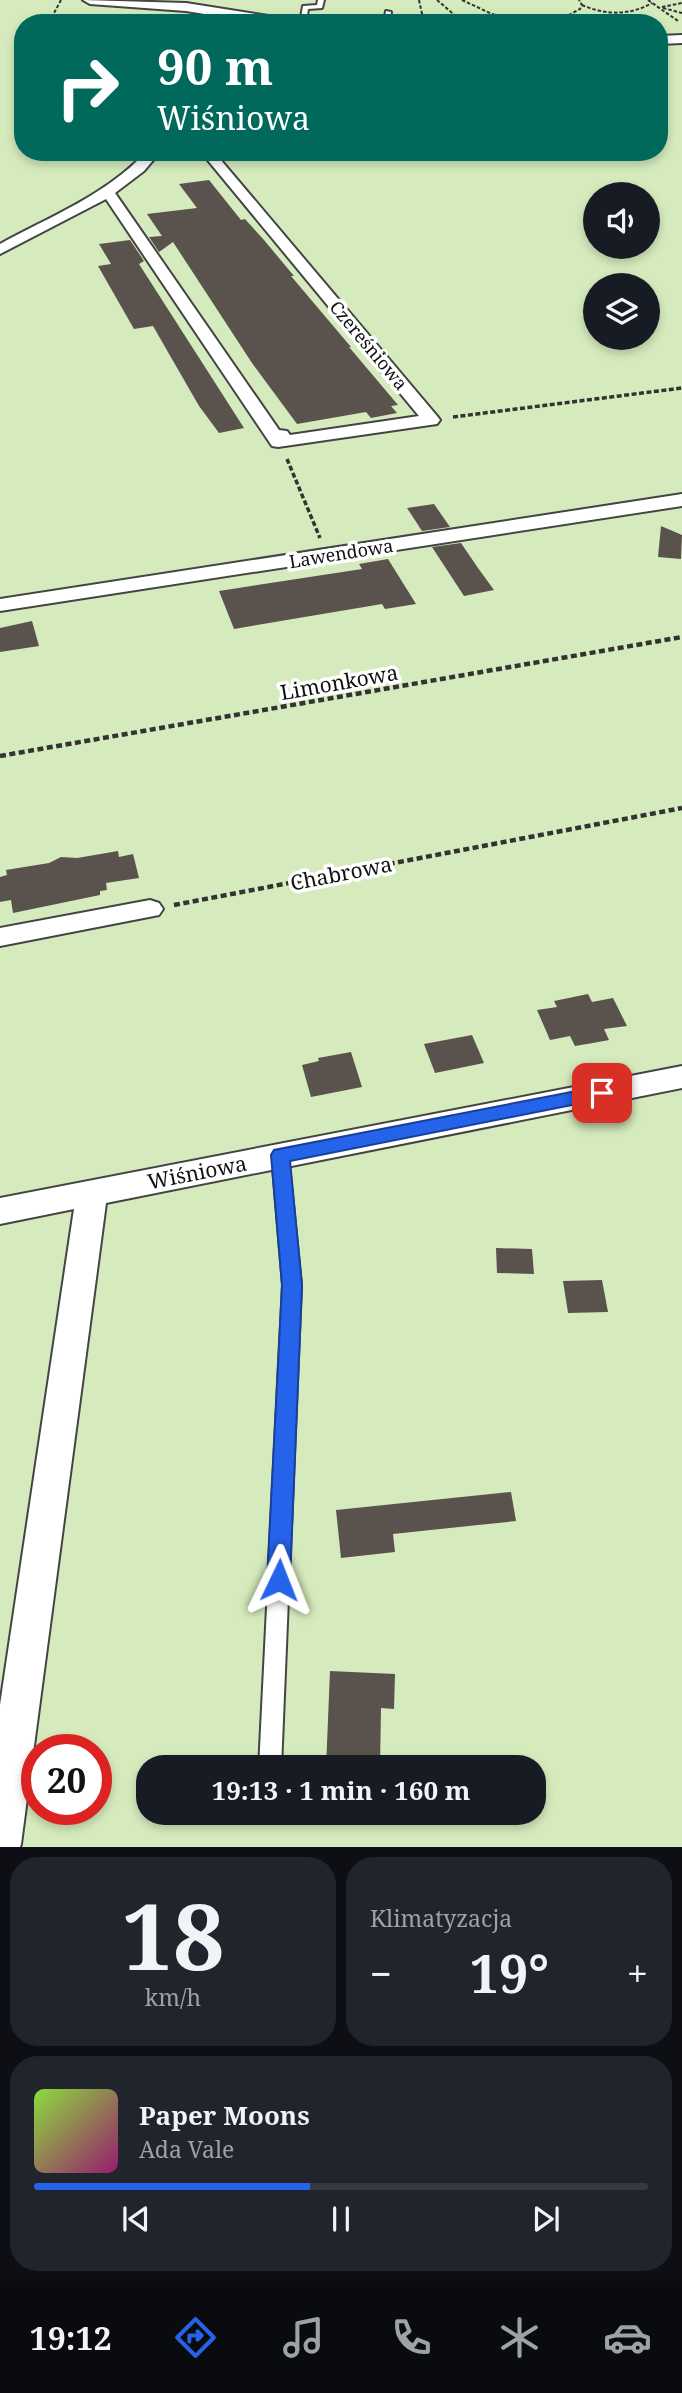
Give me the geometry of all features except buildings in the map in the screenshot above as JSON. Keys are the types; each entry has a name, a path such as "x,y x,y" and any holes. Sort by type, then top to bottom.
{"street":[{"path":"90,0 184,3 213,14"},
{"path":"0,250 107,191 140,170 147,161"},
{"name":"Czereśniowa","path":"215,161 431,420"},
{"path":"107,191 279,439"},
{"name":"Czereśniowa","path":"279,439 431,420"},
{"name":"Lawendowa","path":"0,605 682,500"},
{"path":"0,937 150,909"},
{"name":"Wiśniowa","path":"0,1211 682,1077"},
{"path":"0,1844 92,1193"}],"lane":[{"path":"304,14 305,7 320,7 321,0"},
{"path":"271,1755 292,1285 281,1155"}],"path":[{"path":"437,0 453,14"},
{"path":"463,0 492,14"},
{"path":"579,0 582,5 604,12 624,13 642,9 652,3"},
{"path":"648,0 682,23"},
{"path":"659,7 682,3"},
{"path":"573,14 582,5"},
{"path":"659,7 682,13"},
{"path":"431,420 682,388"},
{"path":"279,439 327,555"},
{"name":"Limonkowa","path":"0,756 682,636"},
{"name":"Chabrowa","path":"150,909 682,808"}],"green space":[{"path":"0,0 682,0 682,1847 0,1847"}],"route":[{"path":"279,1580 292,1285 281,1155 602,1093"}]}
